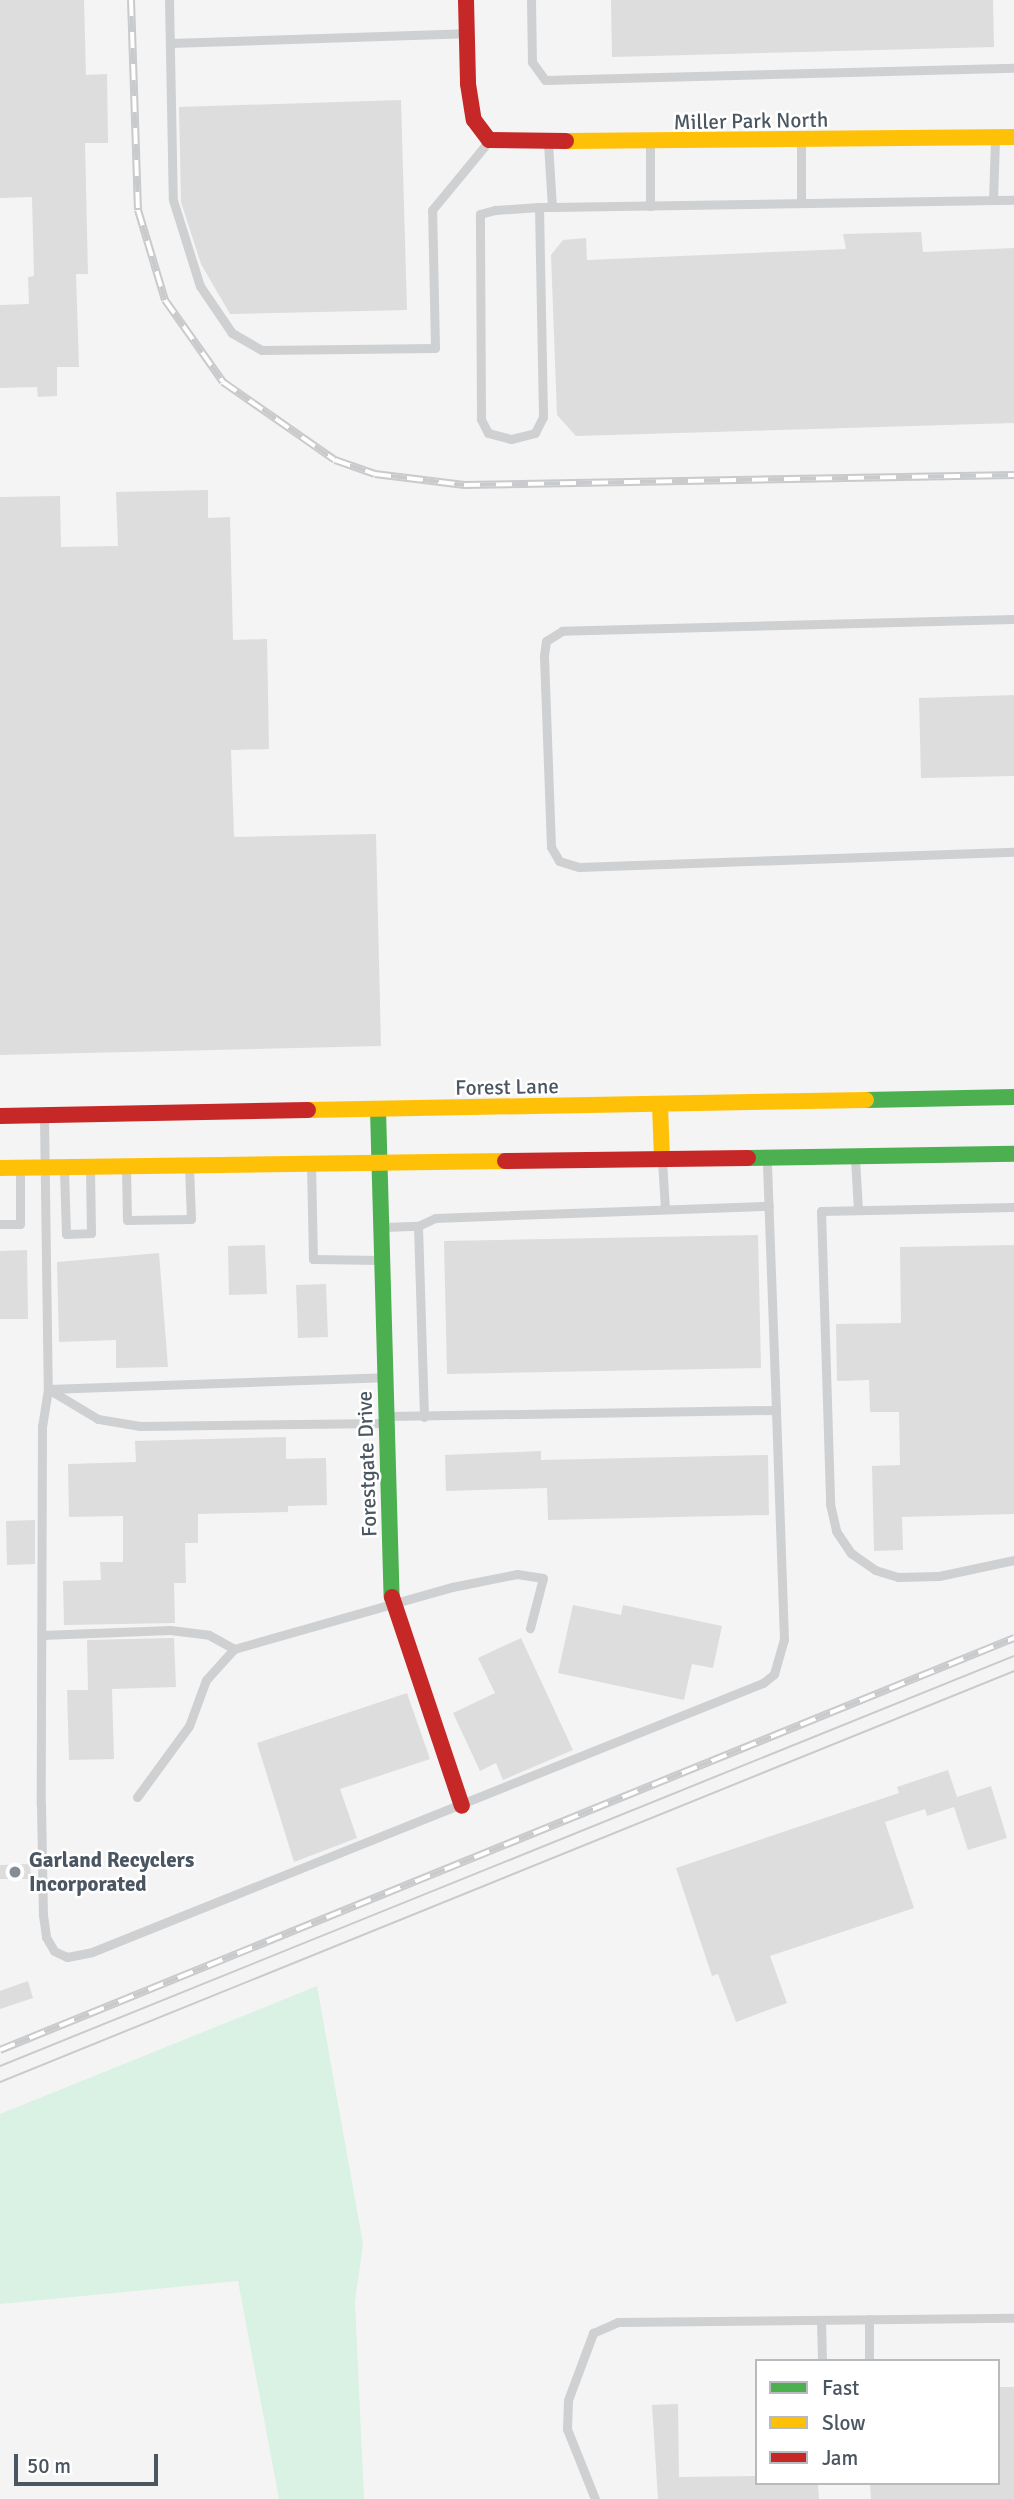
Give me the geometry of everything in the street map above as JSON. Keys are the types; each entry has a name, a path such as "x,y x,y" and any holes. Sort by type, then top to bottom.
{"main road":[{"path":"466,0 474,120 489,141"},
{"name":"Miller Park North","path":"489,141 650,143 1014,137"},
{"name":"Forest Lane","path":"0,1116 660,1106 1014,1097"},
{"path":"660,1106 662,1158"},
{"name":"Forestgate Drive","path":"379,1110 392,1605 463,1806"},
{"path":"0,1168 1014,1154"}],"lane":[{"path":"169,0 173,200 200,285 232,333 262,350 435,348 432,210 489,141"},
{"path":"531,0 532,62 545,80 1014,68"},
{"path":"170,43 467,33"},
{"path":"993,200 995,137"},
{"path":"801,141 801,203"},
{"path":"548,143 551,207"},
{"path":"650,143 650,206"},
{"path":"539,207 543,417 534,433 511,439 488,433 481,419 480,214 539,207 1014,200"},
{"path":"1014,619 562,631 546,641 544,656 551,847 559,861 579,867 1014,852"},
{"path":"44,1115 48,1389 42,1426 43,1915 46,1937 54,1951 67,1957 92,1952 251,1892 763,1683 774,1674 784,1640 766,1157"},
{"path":"855,1157 858,1210"},
{"path":"662,1158 666,1209"},
{"path":"311,1163 313,1259 383,1260"},
{"path":"126,1167 127,1220 191,1219 189,1165"},
{"path":"64,1167 66,1234 91,1233 90,1167"},
{"path":"0,1224 20,1224 20,1168"},
{"path":"382,1227 418,1226 435,1218 769,1206"},
{"path":"1014,1207 821,1211 830,1504 836,1531 851,1553 875,1570 898,1577 939,1576 1014,1560"},
{"path":"418,1226 424,1417"},
{"path":"48,1389 386,1377"},
{"path":"48,1389 98,1419 140,1426 776,1410"},
{"path":"136,1797 190,1726 206,1680 234,1649 491,1578 517,1574 543,1578 530,1628"},
{"path":"42,1635 170,1630 209,1635 234,1649"},
{"path":"595,2499 567,2429 568,2400 593,2333 618,2322 1014,2318"},
{"path":"869,2319 869,2359"},
{"path":"821,2320 822,2359"}],"green space":[{"path":"317,1986 363,2244 355,2302 364,2499 279,2499 238,2281 0,2304 0,2114"}],"building":[{"path":"0,0 84,0 86,75 107,74 108,143 85,143 88,274 76,274 79,367 57,367 57,396 38,397 37,387 0,388 0,305 29,304 28,277 34,276 32,197 0,198"},
{"path":"611,0 993,0 994,47 612,57"},
{"path":"401,100 407,310 230,314 201,264 181,202 179,107"},
{"path":"921,232 923,252 1014,248 1014,423 576,436 557,415 551,255 563,240 586,238 587,260 846,249 843,234"},
{"path":"208,490 208,518 230,517 233,640 267,639 269,749 231,750 234,837 376,834 381,1046 0,1055 0,497 60,496 61,547 118,546 116,492"},
{"path":"1014,695 1014,776 921,778 919,698"},
{"path":"758,1235 761,1368 447,1374 444,1241"},
{"path":"265,1245 267,1294 229,1295 228,1246"},
{"path":"1014,1245 1014,1514 902,1517 903,1550 874,1551 872,1466 900,1465 899,1412 870,1412 869,1380 837,1381 836,1324 901,1323 900,1247"},
{"path":"27,1250 28,1319 0,1319 0,1251"},
{"path":"159,1253 168,1367 116,1368 116,1340 59,1342 57,1262"},
{"path":"326,1284 328,1337 298,1338 296,1285"},
{"path":"286,1437 286,1459 326,1458 327,1505 288,1506 288,1512 198,1514 198,1543 185,1543 186,1583 174,1583 175,1623 64,1625 63,1581 101,1580 100,1562 123,1562 123,1516 69,1517 68,1464 136,1462 135,1441"},
{"path":"541,1451 541,1460 768,1455 769,1515 548,1520 547,1488 446,1491 445,1455"},
{"path":"35,1520 35,1564 7,1565 6,1521"},
{"path":"573,1605 621,1615 623,1605 722,1626 713,1668 692,1664 684,1700 558,1673"},
{"path":"174,1638 176,1687 112,1689 114,1759 69,1760 67,1690 88,1690 87,1640"},
{"path":"521,1638 573,1750 503,1780 496,1763 480,1771 453,1713 495,1693 478,1658"},
{"path":"407,1693 430,1759 340,1789 357,1838 294,1862 257,1743"},
{"path":"948,1770 957,1797 991,1786 1007,1838 968,1850 954,1807 927,1816 925,1809 885,1822 914,1908 770,1956 787,2003 736,2022 718,1974 712,1976 676,1868 899,1793 897,1787"},
{"name":"Garland Recyclers Incorporated","path":"30,1864 31,1879 0,1879 0,1865"},
{"path":"28,1981 33,1998 0,2009 0,1991"},
{"path":"1000,2387 1014,2387 1014,2499 871,2499 870,2485 1000,2485"},
{"path":"678,2404 679,2477 755,2476 755,2485 818,2485 819,2499 658,2499 652,2405"}],"tram line":[{"path":"0,2066 1014,1656"},
{"path":"0,2082 1014,1671"}],"railway":[{"path":"131,0 138,210 165,300 223,382 335,460 375,474 464,485 1014,475"},
{"path":"0,2050 1014,1638"}],"traffic: fast":[{"path":"866,1100 1014,1097"},
{"path":"378,1110 392,1597"},
{"path":"748,1158 1014,1154"}],"traffic: slow":[{"path":"566,141 1014,137"},
{"path":"308,1110 866,1100"},
{"path":"660,1106 662,1158"},
{"path":"0,1168 505,1161"}],"traffic: jam":[{"path":"466,0 468,84 474,120 489,140 566,141"},
{"path":"0,1116 308,1110"},
{"path":"505,1161 748,1158"},
{"path":"392,1597 462,1806"}],"place":[{"name":"Garland Recyclers Incorporated","path":"15,1872"}]}
